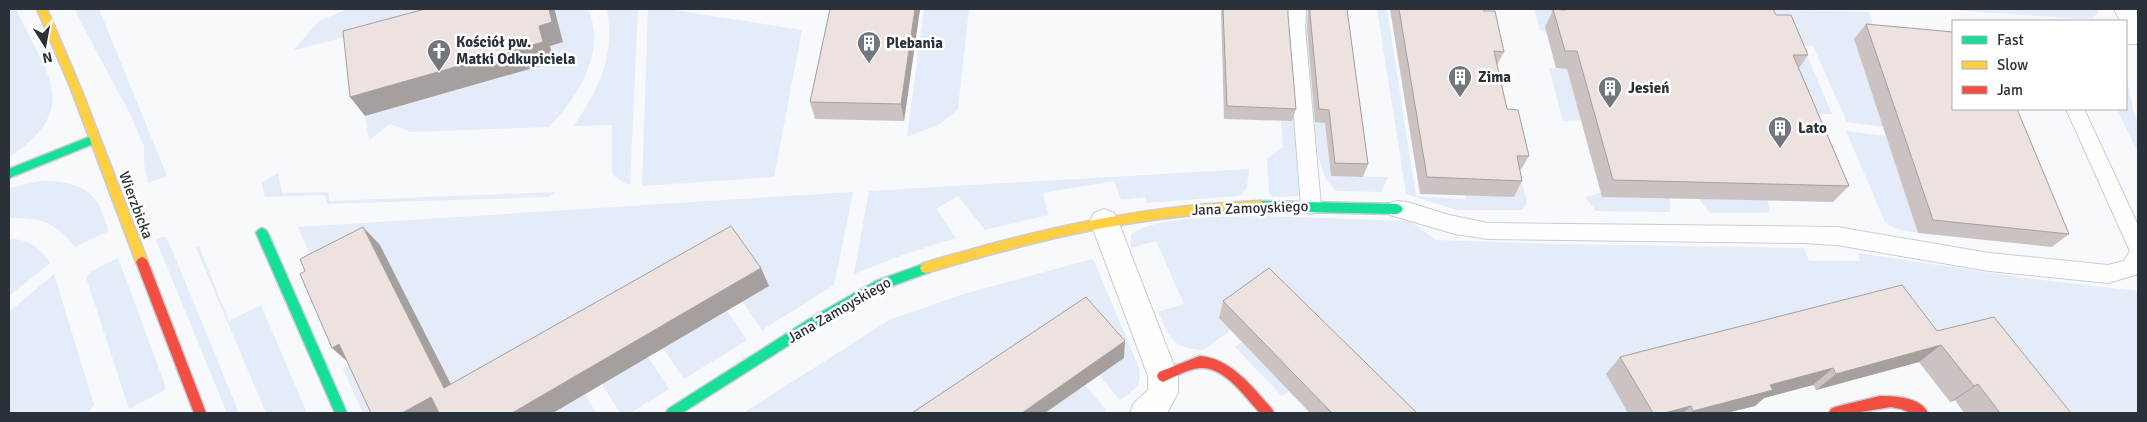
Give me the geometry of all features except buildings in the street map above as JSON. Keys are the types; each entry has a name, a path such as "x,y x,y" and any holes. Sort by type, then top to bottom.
{"street":[{"name":"Wierzbicka","path":"42,9 200,413"},
{"path":"2126,9 2138,32"},
{"path":"9,174 94,139"},
{"name":"Jana Zamoyskiego","path":"676,412 815,322 880,285 903,275 1017,241 1104,220 1219,206 1311,206 1398,209"},
{"path":"1104,220 1163,376 1165,388 1161,398 1146,413"},
{"path":"262,233 341,413"},
{"path":"1163,376 1204,362 1220,367 1268,413"},
{"path":"1834,413 1881,401 1894,400 1908,403 1922,413"}],"lane":[{"path":"1297,9 1296,28 1311,206"},
{"path":"2075,110 2138,246"},
{"path":"1398,209 1408,209 1464,228 1488,231 1821,235 1989,262 2108,274 2131,268 2138,255"}],"shaded area":[{"path":"9,9 16,9 46,70 51,88 52,105 46,122 32,139 9,157"},
{"path":"76,9 99,9 167,176 148,183 144,164 144,146 129,112 77,15"},
{"path":"346,9 455,9 294,50 318,22"},
{"path":"547,9 588,9 593,25 594,41 592,57 579,88 549,127 411,132 390,124 369,140 365,116 553,62 550,46 563,42 556,12"},
{"path":"607,9 638,9 630,185 622,182 612,174 612,125 574,126 598,84 607,57 609,26"},
{"path":"648,9 668,9 802,30 774,177 642,186"},
{"path":"924,9 969,9 958,109 940,124 907,137"},
{"path":"1273,9 1287,16 1299,196 1272,197 1269,192 1267,159 1283,147"},
{"path":"1303,9 1313,9 1331,176 1388,177 1381,192 1336,191 1326,179 1319,160 1306,74"},
{"path":"1377,9 1387,9 1416,196 1465,199 1466,195 1520,173 1527,203 1522,210 1456,210 1406,194"},
{"path":"1534,9 1551,9 1556,28 1545,28 1546,32 1540,31"},
{"path":"1938,9 2098,9 2098,13 2092,18 2080,19"},
{"path":"1772,10 1869,12 1878,41 1883,127 1847,122 1813,46 1803,46 1832,114 1814,114"},
{"path":"1549,68 1567,69 1582,120 1563,121"},
{"path":"2127,81 2134,113 2138,122 2138,153 2117,110 2127,110"},
{"path":"1846,131 1886,136 1918,233 1896,228 1885,222"},
{"path":"1249,169 1247,188 1239,196 1147,203 1145,197 1121,200 1114,181 1043,193 1048,215 985,230 958,196 936,209 956,238 905,254 854,274 869,191"},
{"path":"278,173 282,193 328,192 330,201 555,192 548,197 328,204 324,195 265,197 262,183"},
{"path":"41,181 72,184 86,191 97,202 109,231 75,247 61,232 46,223 38,220 9,218 9,188"},
{"path":"853,192 834,285 762,330 743,302 769,285 461,404 380,245 319,276 298,227"},
{"path":"1601,193 1670,198 1670,212 1596,211 1585,197"},
{"path":"1699,199 1767,200 1770,208 1768,213 1710,213"},
{"path":"1265,216 1410,221 1436,240 1804,248 1809,261 1860,261 1858,253 2025,278 2138,291 2138,413 2033,413 1971,334 1628,413 1392,413 1231,330 1203,350 1178,344 1169,335 1158,312 1184,304 1156,241 1131,248 1131,235 1142,228 1175,220"},
{"path":"162,237 167,238 239,413 227,413 156,240"},
{"path":"9,239 28,242 42,252 50,263 9,296"},
{"path":"199,246 229,321 261,305 307,413 266,413 196,248"},
{"path":"118,258 164,382 165,390 129,409 86,277 92,271"},
{"path":"1092,259 1139,368 1138,384 1120,400 1099,375 939,413 743,413 891,319 967,293"},
{"path":"54,274 94,405 88,413 9,413 9,312"},
{"path":"727,311 747,340 684,379 663,348"},
{"path":"1242,342 1289,391 1282,396 1235,347"},
{"path":"648,357 669,389 630,413 620,413 602,384"},
{"path":"358,361 382,413 363,413 343,369"},
{"path":"1085,385 1106,410 1102,413 1045,413"},
{"path":"585,394 596,413 553,413"}],"traffic: fast":[{"path":"9,174 94,139"},
{"path":"1260,206 1397,209"},
{"path":"262,233 341,413"},
{"path":"672,413 815,322 880,285 926,268"}],"traffic: slow":[{"path":"42,9 76,89 142,262"},
{"path":"926,268 1008,244 1133,217 1217,207 1260,206"}],"traffic: jam":[{"path":"142,262 200,413"},
{"path":"1163,376 1190,364 1200,362 1219,366 1238,380 1268,413"},
{"path":"1835,413 1880,402 1901,403 1922,413"}],"place":[{"name":"Plebania","path":"869,64"},
{"name":"Kościół pw. Matki Odkupiciela","path":"439,72"},
{"name":"Zima","path":"1460,98"},
{"name":"Jesień","path":"1610,109"},
{"name":"Lato","path":"1780,149"}]}
